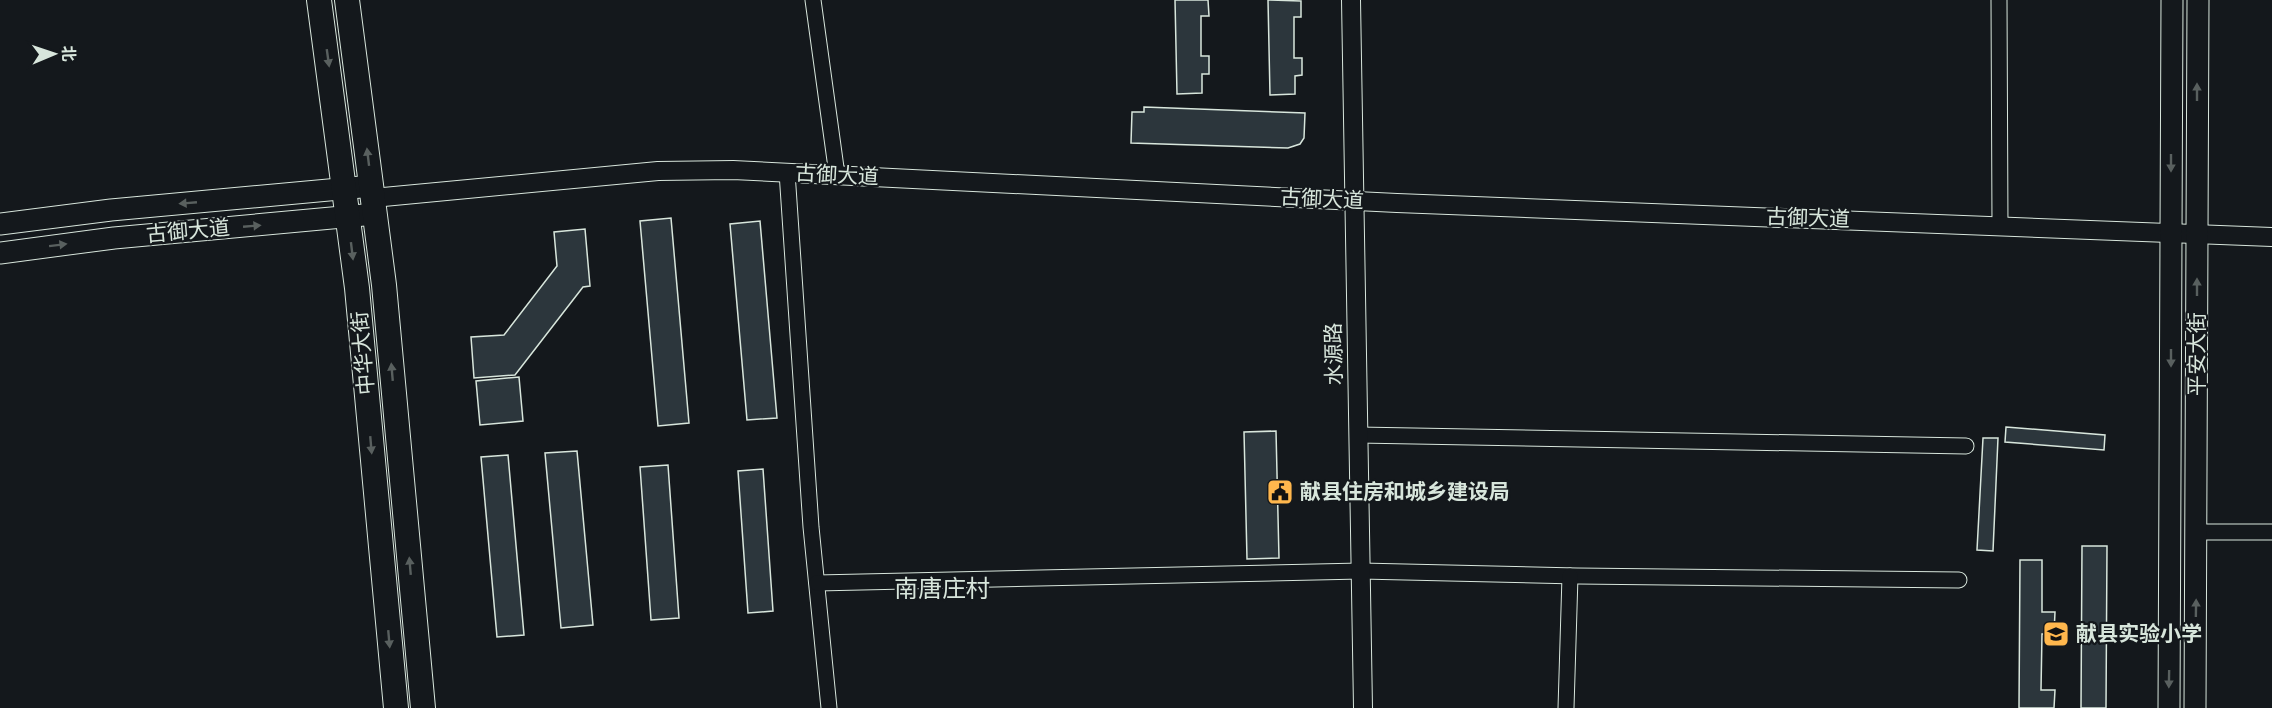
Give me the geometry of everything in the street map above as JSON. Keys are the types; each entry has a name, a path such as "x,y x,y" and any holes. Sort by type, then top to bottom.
{"main road":[{"name":"中华大街","path":"319,0 358,300 396,708"},
{"name":"中华大街","path":"347,0 384,285 423,708"},
{"name":"平安大街","path":"2169,708 2172,0"},
{"name":"平安大街","path":"2195,708 2198,0"},
{"name":"古御大道","path":"0,224 111,210 344,188 373,199"},
{"name":"古御大道","path":"0,252 114,238 348,217 373,199"}],"street":[{"path":"813,0 837,175"},
{"name":"水源路","path":"1351,0 1363,708"},
{"path":"1999,0 2000,226"},
{"name":"古御大道","path":"373,199 658,171 733,170 1354,201 2272,237"},
{"path":"787,172 817,583 829,708"},
{"path":"1358,435 1966,446"},
{"path":"2196,532 2272,532"},
{"path":"817,583 1361,571 1570,576 1959,580"},
{"path":"1566,708 1570,576"}],"building":[{"path":"1175,0 1208,0 1209,16 1201,16 1201,56 1209,56 1209,74 1202,74 1202,93 1177,94"},
{"path":"1268,0 1301,1 1301,17 1294,17 1294,58 1302,58 1302,75 1295,76 1295,94 1270,95"},
{"path":"1144,107 1305,113 1304,138 1300,144 1288,148 1131,143 1132,112 1144,112"},
{"path":"671,218 689,423 658,426 640,221"},
{"path":"760,221 777,418 747,420 730,224"},
{"path":"585,229 590,286 583,287 515,375 474,378 471,337 504,335 557,266 554,232"},
{"path":"519,377 523,421 480,425 476,381"},
{"path":"2006,427 2105,435 2104,450 2005,442"},
{"path":"1276,431 1279,558 1247,559 1244,432"},
{"path":"1983,438 1998,438 1993,551 1977,550"},
{"path":"577,451 593,625 561,628 545,453"},
{"path":"508,455 524,635 497,637 481,457"},
{"path":"668,465 679,618 651,620 640,467"},
{"path":"763,469 773,611 748,613 738,471"},
{"path":"2082,546 2107,546 2106,708 2081,708"},
{"path":"2020,560 2042,560 2042,612 2055,612 2054,634 2042,634 2041,690 2055,690 2054,708 2019,708"}],"place":[{"name":"献县住房和城乡建设局","path":"1280,492"},
{"name":"献县实验小学","path":"2056,634"}],"district":[{"name":"南唐庄村","path":"942,589"}]}
